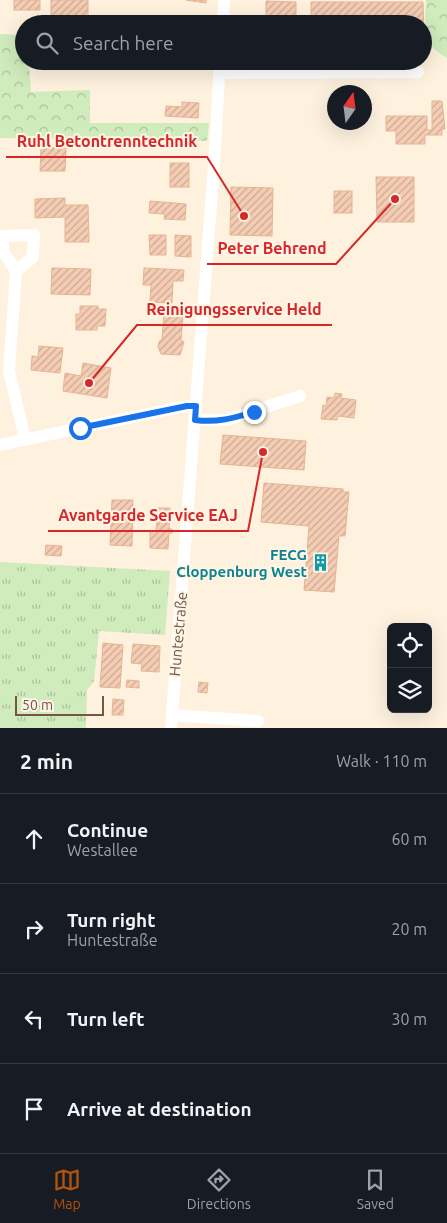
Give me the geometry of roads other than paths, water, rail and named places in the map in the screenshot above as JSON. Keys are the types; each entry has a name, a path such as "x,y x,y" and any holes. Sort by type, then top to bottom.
{"street":[{"path":"223,15 224,0"},
{"name":"Huntestraße","path":"172,728 220,70"},
{"path":"339,70 418,72"},
{"path":"16,271 9,371 26,439"},
{"path":"195,420 226,420 300,396"},
{"path":"0,445 181,407 196,406"},
{"path":"172,715 258,721"}],"place":[{"name":"Peter Behrend","path":"395,199"},
{"name":"Ruhl Betontrenntechnik","path":"244,216"},
{"name":"Reinigungsservice Held","path":"89,383"},
{"name":"Avantgarde Service EAJ","path":"263,452"},
{"name":"FECG Cloppenburg West","path":"321,563"}]}
